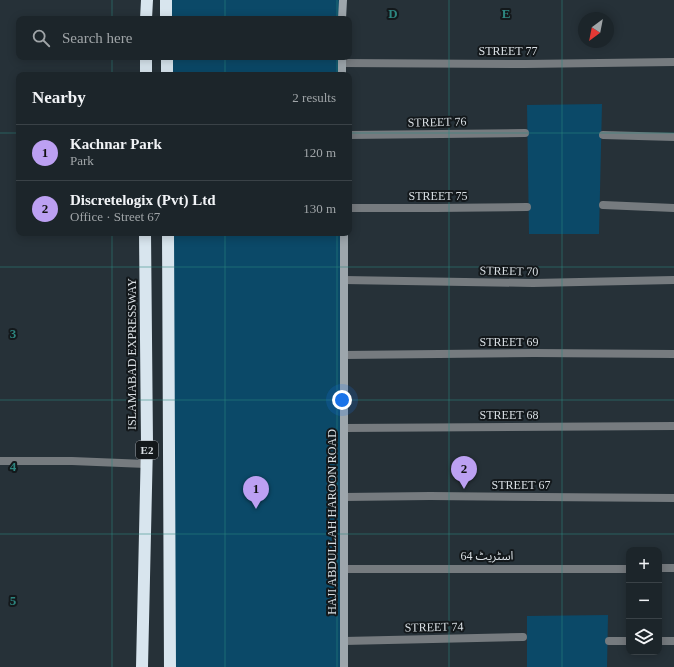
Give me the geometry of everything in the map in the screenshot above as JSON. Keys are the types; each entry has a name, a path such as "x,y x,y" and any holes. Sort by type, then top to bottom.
{"highway":[{"path":"146,0 146,16"},
{"path":"166,0 166,16"},
{"path":"146,60 146,72"},
{"path":"167,60 167,72"},
{"name":"ISLAMABAD EXPRESSWAY","path":"142,667 146,464 145,236"},
{"name":"E2","path":"168,236 170,667"}],"street":[{"path":"342,16 343,0"},
{"path":"342,60 342,72"},
{"name":"STREET 77","path":"342,60 525,64 674,62"},
{"name":"STREET 76","path":"352,135 525,134"},
{"path":"603,135 674,137"},
{"path":"602,205 674,208"},
{"name":"STREET 75","path":"352,208 527,207"},
{"name":"HAJI ABDULLAH HAROON ROAD","path":"344,236 344,667"},
{"name":"STREET 70","path":"344,280 533,283 674,280"},
{"name":"STREET 69","path":"344,355 534,353 674,354"},
{"name":"STREET 68","path":"344,428 674,426"},
{"path":"0,460 146,464"},
{"name":"STREET 67","path":"344,498 430,496 674,498"},
{"name":"اسٹریٹ 64","path":"344,569 626,568"},
{"path":"662,568 674,568"},
{"name":"STREET 74","path":"344,642 523,637"},
{"path":"609,641 626,641"},
{"path":"662,641 674,641"}],"shaded area":[{"path":"167,0 340,0 340,16 167,16"},
{"path":"167,60 340,60 340,72 168,72"},
{"path":"602,104 599,234 529,234 527,105"},
{"path":"169,236 340,236 340,667 173,667"},
{"path":"608,615 607,667 527,667 527,616"}],"place":[{"name":"Discretelogix (Pvt) Ltd","path":"464,489"},
{"name":"Kachnar Park","path":"256,509"}]}
